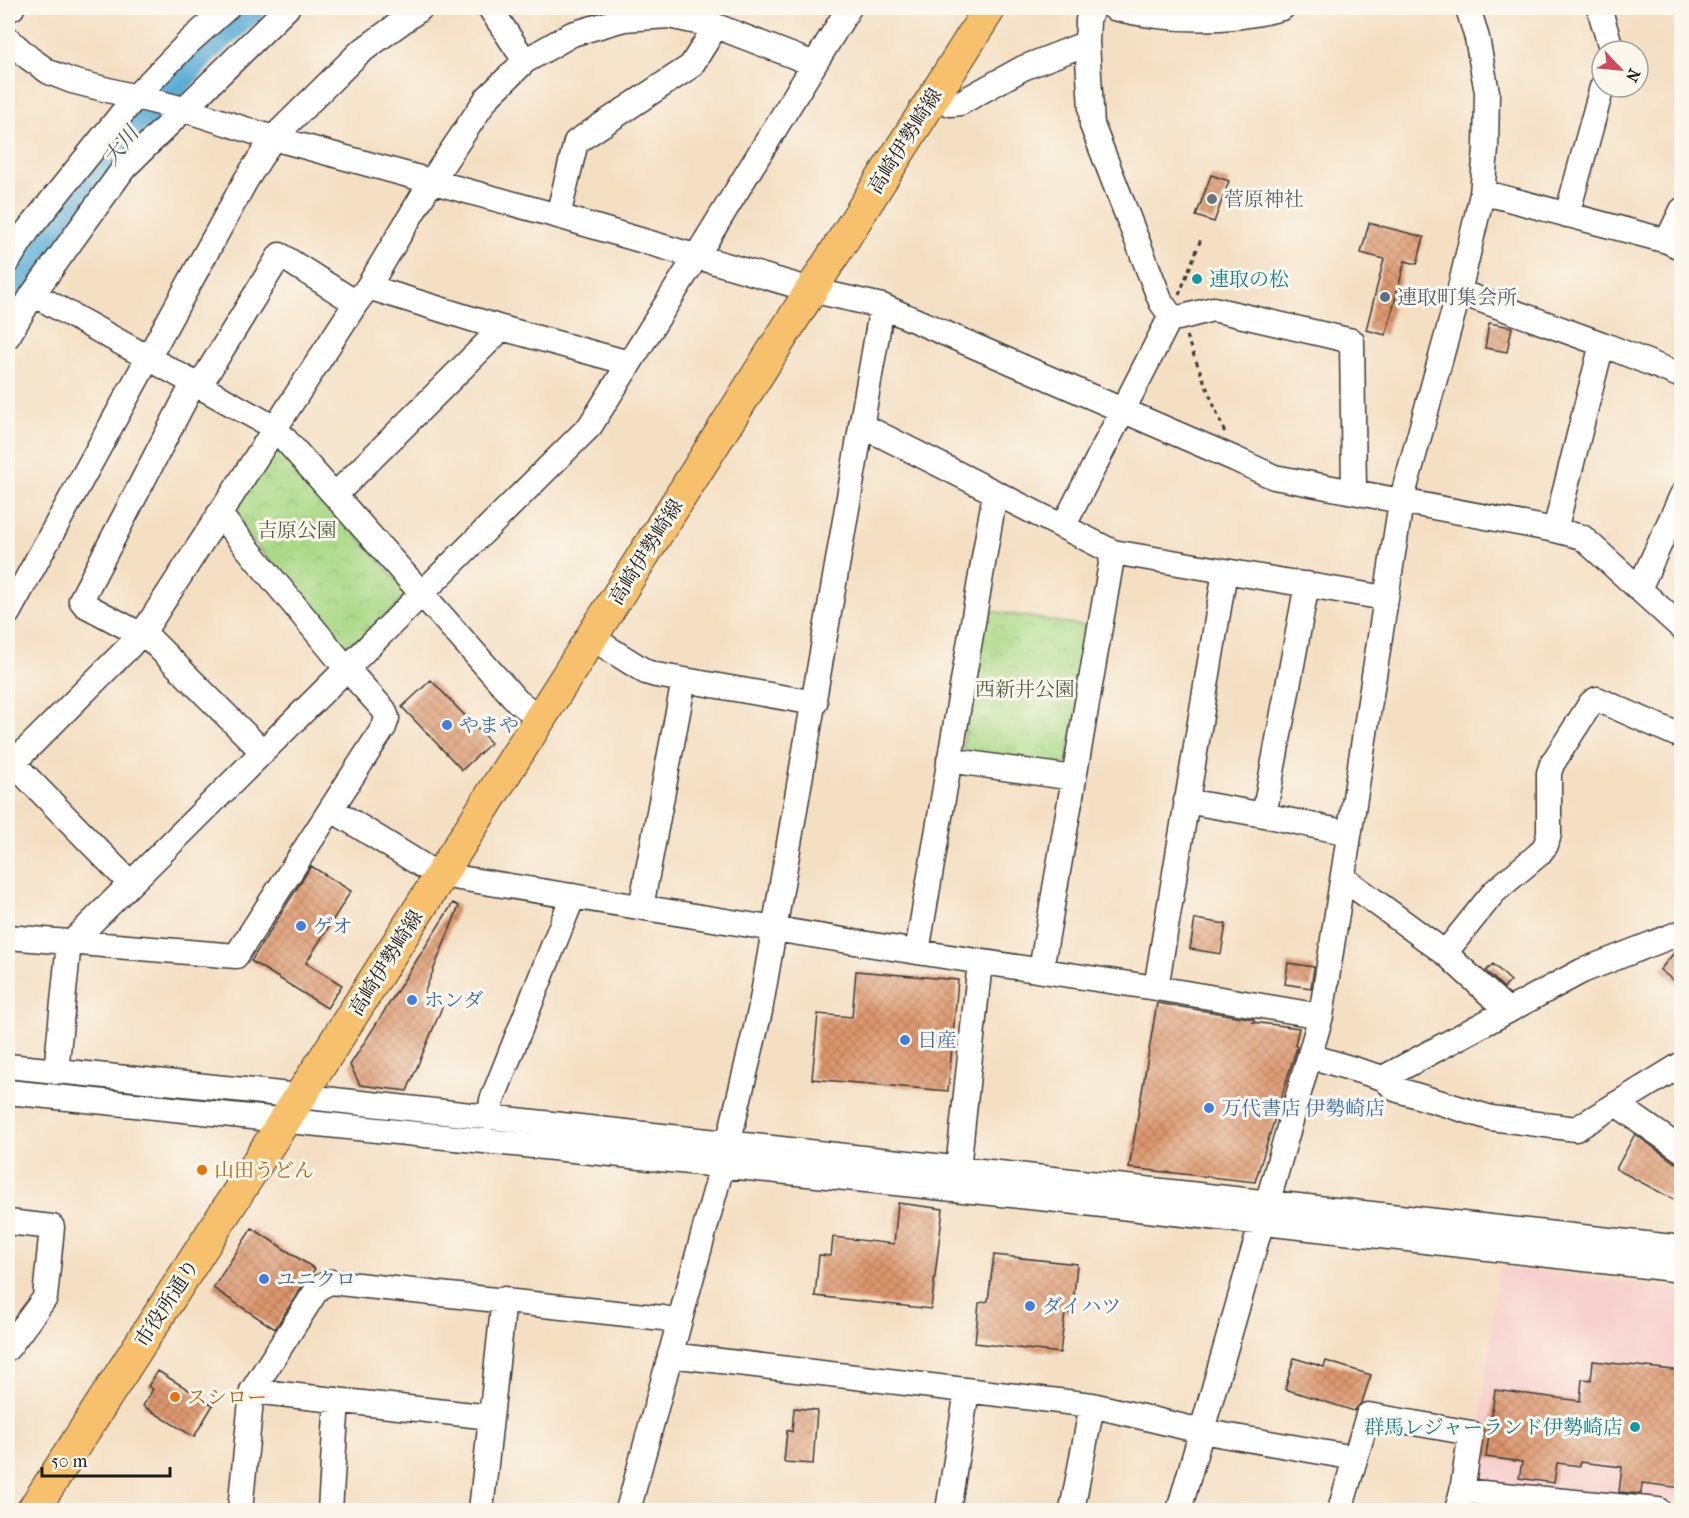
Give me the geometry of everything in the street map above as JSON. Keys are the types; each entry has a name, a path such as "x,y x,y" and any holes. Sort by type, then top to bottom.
{"main road":[{"name":"高崎伊勢崎線","path":"293,1108 990,8"},
{"name":"市役所通り","path":"33,1510 293,1108"}],"street":[{"path":"8,10 12,8"},
{"path":"8,261 28,230 140,97 188,43 227,8"},
{"path":"8,336 33,294 124,168 180,108 287,8"},
{"path":"8,613 246,180 273,138 359,53 421,8"},
{"path":"490,8 525,61"},
{"path":"56,1072 68,952 71,943 590,426 849,8"},
{"path":"1093,8 1088,20 1087,43 1092,125 1161,302 1175,317"},
{"path":"1114,8 1162,16 1203,18 1236,16 1282,8"},
{"path":"1179,1510 1321,1016 1401,502 1459,292 1482,194 1487,92 1477,38 1468,8"},
{"path":"1599,8 1608,39"},
{"path":"130,883 10,762 148,625 487,98 525,61 572,34 624,19 669,16 716,26 814,64"},
{"path":"558,216 576,142 691,66 716,26"},
{"path":"8,39 18,62 72,81 180,108 273,138 558,216 696,258 812,290 882,306 1274,477 1582,537 1682,628"},
{"path":"935,95 950,104 960,103 1023,68 1087,43"},
{"path":"1567,214 1599,99"},
{"path":"1482,194 1567,214 1674,245 1682,210"},
{"path":"262,751 151,640 85,605 81,600 197,384 280,255 362,295 498,327 618,360 628,366"},
{"path":"1459,292 1682,376"},
{"path":"33,294 275,428 517,701 540,718"},
{"path":"628,1510 725,1154 760,1011 882,306"},
{"path":"1063,527 1122,409 1175,317 1213,309 1352,341 1354,491"},
{"path":"334,495 494,336 498,327"},
{"path":"1555,530 1602,344"},
{"path":"861,425 1113,552 1385,598"},
{"path":"918,952 995,493"},
{"path":"1639,588 1679,509"},
{"path":"8,937 236,956 384,727 387,718 384,710 346,669 219,514"},
{"path":"1041,970 1113,552"},
{"path":"1156,988 1225,571"},
{"path":"1264,814 1306,584"},
{"path":"592,638 646,672 815,703"},
{"path":"641,906 684,680"},
{"path":"1445,953 1494,892 1539,854 1546,845 1549,834 1549,773 1552,764 1591,703 1597,699 1676,734 1682,732"},
{"path":"949,760 1073,778"},
{"path":"1186,801 1264,814 1348,833"},
{"path":"331,809 441,875 1321,1016"},
{"path":"1343,878 1445,953 1508,1011"},
{"path":"490,1118 492,1100 573,896"},
{"path":"1383,1078 1582,971 1682,932"},
{"path":"958,1169 980,962"},
{"path":"1310,1056 1383,1078 1395,1089 1491,1118 1576,1129 1682,1064"},
{"path":"8,1066 293,1108 1264,1212 1682,1248"},
{"path":"8,1092 490,1118 725,1154 958,1169 1682,1270"},
{"path":"1616,1104 1682,1150"},
{"path":"8,1222 52,1227 45,1298 8,1348"},
{"path":"240,1510 252,1391 318,1288 330,1282 663,1317 679,1322"},
{"path":"482,1510 504,1299"},
{"path":"670,1355 1092,1405 1201,1431 1355,1458"},
{"path":"252,1391 491,1417"},
{"path":"948,1510 967,1391"},
{"path":"330,1510 337,1400"},
{"path":"1072,1510 1092,1405"},
{"path":"1340,1510 1368,1415 1471,1433 1460,1501 1658,1510"}],"path":[{"path":"1201,239 1175,317 1235,459"}],"shaded area":[{"path":"1499,1266 1681,1290 1681,1501 1473,1485"}],"green space":[{"name":"吉原公園","path":"279,446 406,591 405,597 352,650 343,646 229,514 273,447"},
{"name":"西新井公園","path":"984,610 1092,627 1066,767 961,757"}],"building":[{"name":"菅原神社","path":"1211,175 1229,181 1214,222 1196,216"},
{"name":"連取町集会所","path":"1369,223 1424,237 1417,264 1405,261 1386,335 1366,330 1384,259 1361,253"},
{"path":"1489,323 1512,327 1507,352 1485,348"},
{"name":"やまや","path":"431,680 491,743 462,770 402,707"},
{"name":"ゲオ","path":"311,866 351,891 306,963 342,985 327,1008 251,961"},
{"name":"ホンダ","path":"453,903 459,906 423,996 443,1005 407,1091 360,1085 350,1065"},
{"path":"1195,919 1226,924 1221,954 1190,949"},
{"path":"1682,947 1682,987 1660,970 1677,949"},
{"path":"1288,963 1314,967 1311,988 1285,984"},
{"path":"1493,964 1511,981 1504,988 1486,971"},
{"path":"856,971 958,980 948,1091 812,1079 818,1014 852,1017"},
{"name":"万代書店 伊勢崎店","path":"1157,1003 1254,1019 1253,1022 1299,1028 1295,1045 1297,1047 1255,1182 1129,1168"},
{"path":"1635,1134 1674,1162 1682,1164 1682,1204 1616,1169"},
{"path":"898,1203 943,1209 931,1309 815,1296 819,1255 831,1256 833,1237 894,1244"},
{"name":"ユニクロ","path":"252,1228 315,1269 275,1329 213,1288"},
{"path":"994,1255 1077,1264 1072,1314 1065,1313 1060,1353 975,1343 979,1303 988,1301"},
{"path":"1294,1358 1324,1367 1326,1361 1371,1375 1362,1402 1354,1411 1285,1389"},
{"path":"1593,1361 1682,1371 1682,1488 1642,1483 1641,1494 1619,1492 1622,1467 1580,1462 1580,1466 1557,1463 1554,1483 1519,1478 1522,1462 1486,1457 1495,1390 1580,1401 1582,1379 1591,1380"},
{"name":"スシロー","path":"158,1371 213,1405 194,1437 143,1406 153,1389 148,1386"},
{"path":"794,1408 817,1410 813,1464 784,1462 787,1430 792,1432"}],"waterway":[{"name":"大川","path":"8,298 24,270 148,113 205,49 251,8"}],"place":[{"name":"菅原神社","path":"1212,199"},
{"name":"連取の松","path":"1197,279"},
{"name":"連取町集会所","path":"1385,297"},
{"name":"やまや","path":"447,725"},
{"name":"ゲオ","path":"301,926"},
{"name":"ホンダ","path":"412,1000"},
{"name":"日産","path":"905,1040"},
{"name":"万代書店 伊勢崎店","path":"1209,1108"},
{"name":"山田うどん","path":"202,1170"},
{"name":"ユニクロ","path":"264,1279"},
{"name":"ダイハツ","path":"1030,1306"},
{"name":"スシロー","path":"175,1397"},
{"name":"群馬レジャーランド伊勢崎店","path":"1635,1427"}]}
